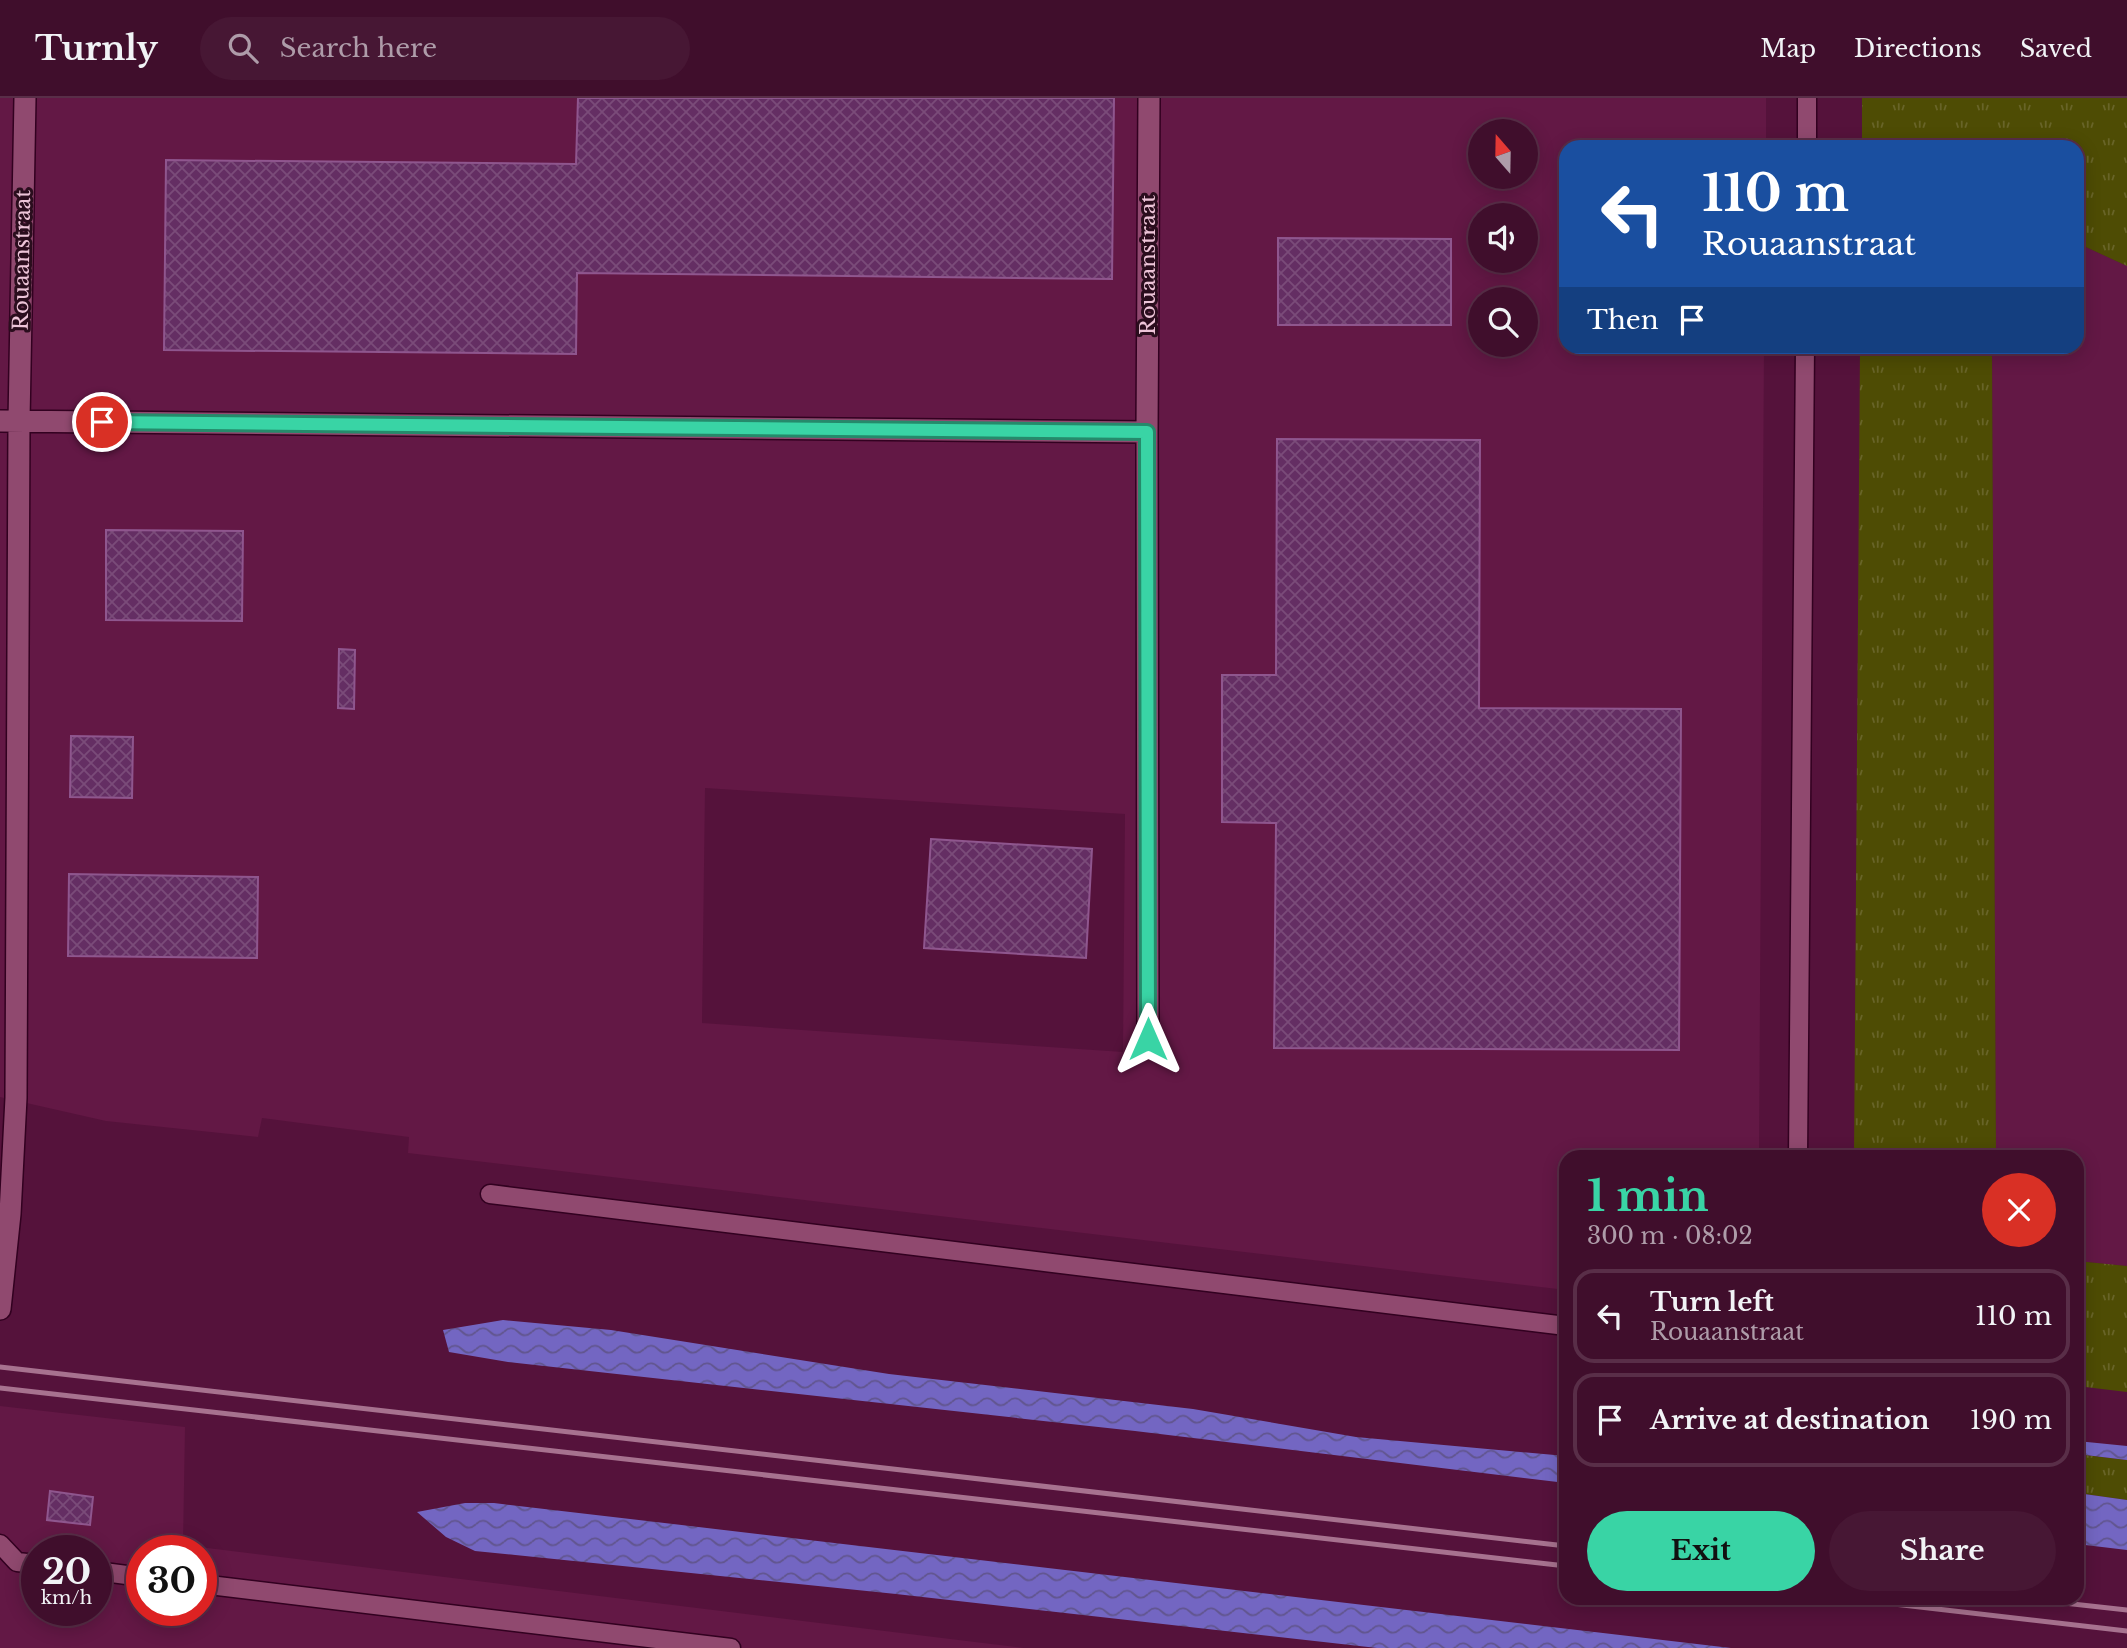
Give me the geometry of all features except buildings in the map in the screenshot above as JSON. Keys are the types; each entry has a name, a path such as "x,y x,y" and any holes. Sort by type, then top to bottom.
{"street":[{"name":"Rouaanstraat","path":"0,1309 10,1214 16,1098 10,421 26,98"},
{"name":"Rouaanstraat","path":"1148,1039 1149,98"},
{"path":"10,421 1147,432"}],"lane":[{"path":"1807,98 1807,140"},
{"path":"1798,1150 1805,354"},
{"path":"490,1195 1559,1325"},
{"path":"0,1544 17,1562 21,1562"},
{"path":"217,1586 731,1648"}],"shaded area":[{"path":"0,98 1766,98 1766,140 1559,140 1559,354 1764,354 1759,1150 1559,1150 1559,1289 408,1153 409,1137 262,1118 258,1137 106,1121 0,1097","holes":["705,788 1125,814 1123,1052 702,1023"]},
{"path":"2084,246 2127,266 2127,1266 2084,1262 2084,1150 1996,1150 1992,354 2084,354"},
{"path":"0,1406 185,1427 183,1535 126,1535 126,1626 217,1626 217,1549 1024,1648 0,1648"}],"green space":[{"path":"1862,98 2127,98 2127,266 2084,246 2084,140 1862,140"},
{"path":"1860,354 1992,354 1996,1150 1854,1150"},
{"path":"2084,1262 2127,1266 2127,1392 2084,1387"},
{"path":"2084,1455 2127,1460 2127,1500 2084,1494"}],"water":[{"path":"503,1320 611,1330 889,1374 1193,1409 1356,1437 1559,1455 1559,1482 1135,1431 508,1362 449,1352 443,1330"},
{"path":"2084,1442 2127,1446 2127,1460 2084,1455"},
{"path":"2084,1494 2127,1500 2127,1550 2084,1545"},
{"path":"465,1503 494,1503 1731,1648 1377,1648 896,1594 475,1551 446,1537 417,1512"}],"railway":[{"path":"0,1367 1559,1545"},
{"path":"0,1388 1559,1565"},
{"path":"1902,1605 2127,1631"},
{"path":"2082,1605 2127,1610"}],"route":[{"path":"102,422 1147,432 1148,1039"}]}
